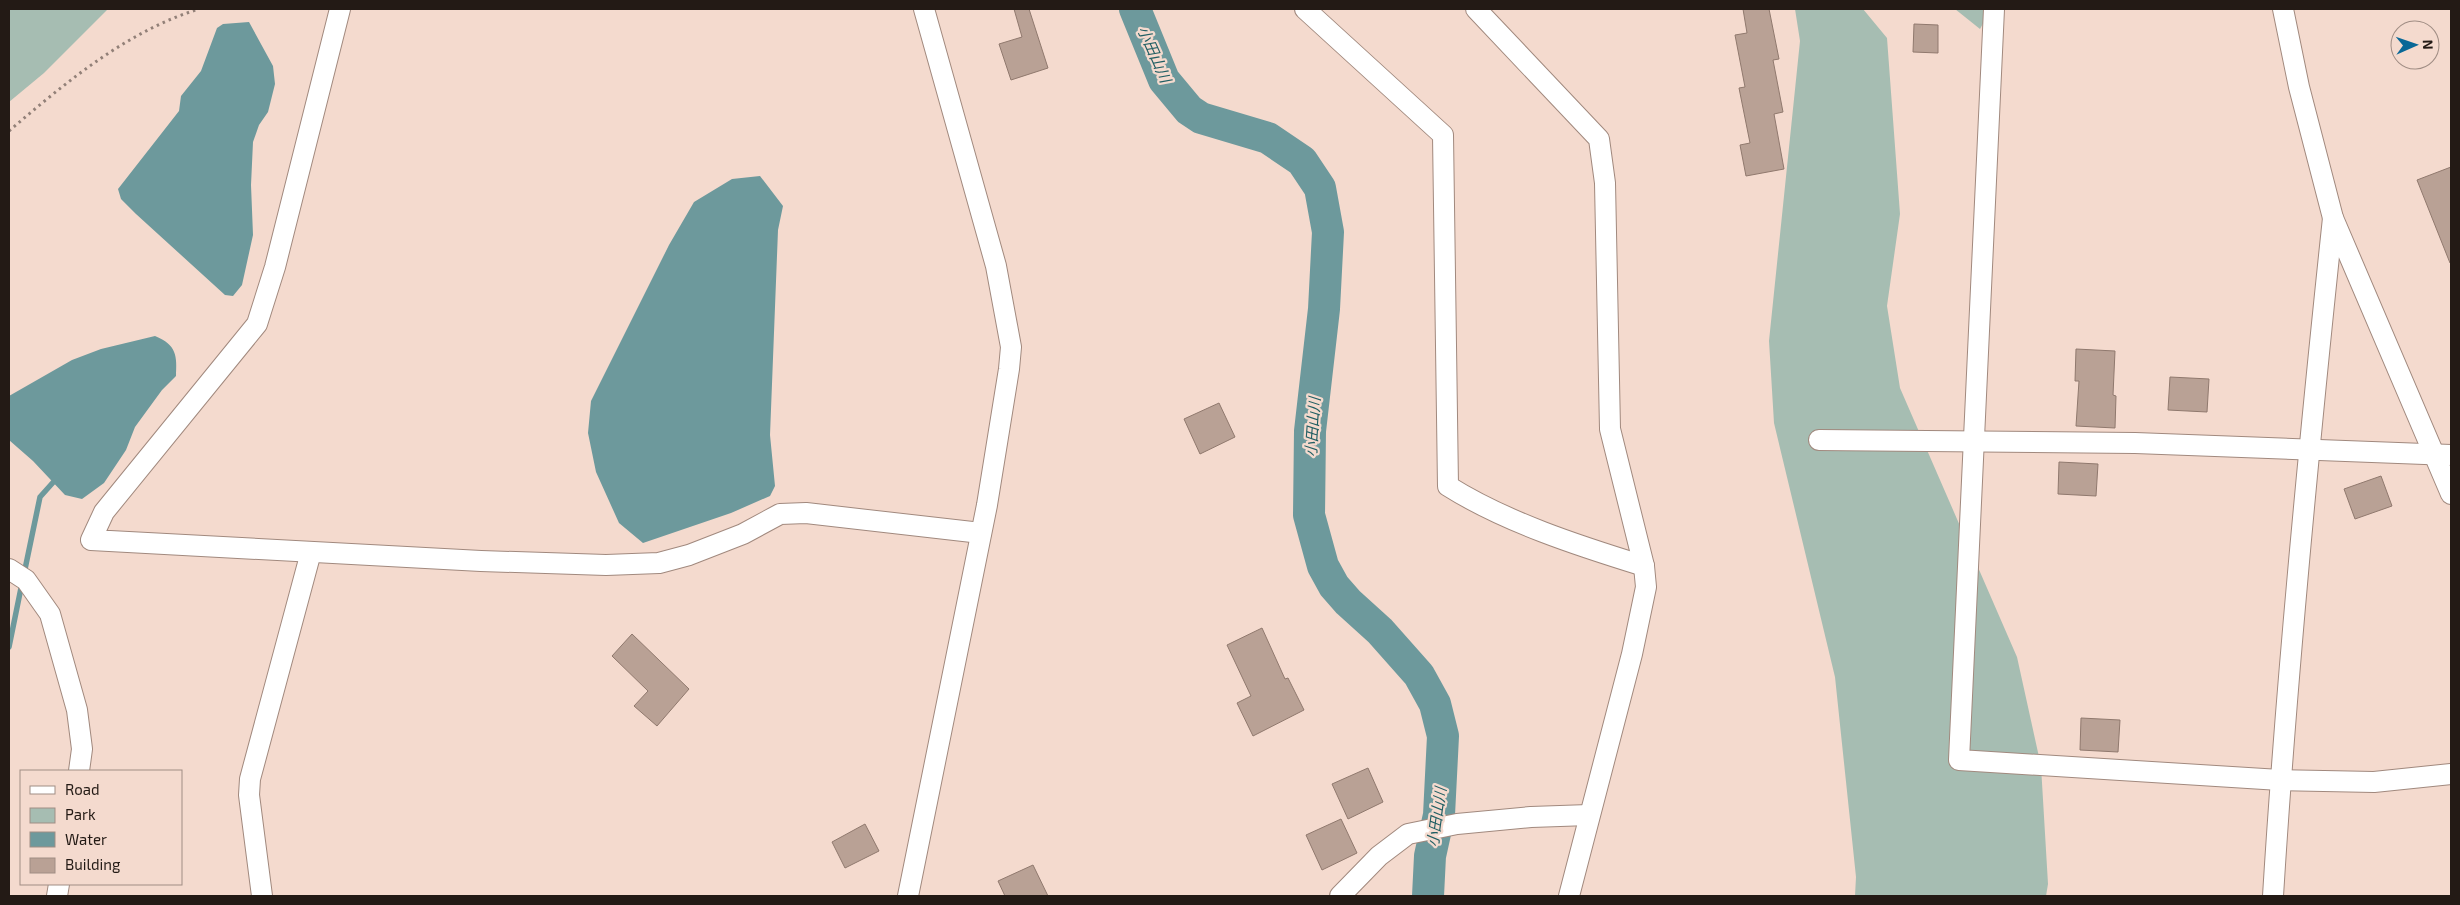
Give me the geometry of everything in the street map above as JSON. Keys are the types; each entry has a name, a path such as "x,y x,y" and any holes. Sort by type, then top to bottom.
{"street":[{"path":"340,9 275,267 257,324 104,512 91,540 481,561 606,565 659,563 690,555 743,534 780,514 806,512 981,533"},
{"path":"908,896 981,533 1010,370 1010,347 996,266 924,9"},
{"path":"1305,9 1443,136 1448,486 1471,500 1581,547 1644,566"},
{"path":"1476,9 1599,139 1605,183 1610,429 1644,566 1646,587 1632,654 1569,896"},
{"path":"1994,9 1959,760 2280,780 2374,782 2451,774"},
{"path":"2283,9 2299,87 2333,218 2444,454 2451,494"},
{"path":"2274,896 2280,780 2308,450 2333,218"},
{"path":"1819,440 1975,440 2444,454"},
{"path":"262,896 249,796 250,779 311,552"},
{"path":"9,569 26,580 50,614 77,710 82,749 79,770"},
{"path":"1340,896 1379,856 1408,834 1457,824 1532,817 1589,815"}],"path":[{"path":"9,131 85,68 144,32 183,14 199,9"}],"green space":[{"path":"9,9 108,9 44,73 9,102"},
{"path":"1795,9 1863,9 1887,38 1900,214 1887,306 1900,388 2017,657 2041,766 2048,884 2046,896 1855,896 1856,877 1835,677 1774,423 1769,341 1800,41"},
{"path":"1955,9 1991,9 1980,29"}],"water":[{"path":"249,22 273,66 275,84 268,112 259,125 253,142 251,185 253,235 242,285 233,296 225,295 136,214 121,199 118,189 179,111 181,96 201,71 217,28 223,24"},
{"path":"760,176 783,206 778,230 770,435 775,486 770,496 731,513 643,543 619,523 596,472 588,433 591,401 669,245 694,202 732,179"},
{"path":"155,336 172,347 176,357 176,376 162,390 135,427 126,450 104,483 82,499 65,495 33,461 9,440 9,396 72,360 101,349"}],"building":[{"path":"1014,9 1029,9 1048,68 1011,80 999,44 1022,37"},
{"path":"1743,9 1769,9 1779,59 1773,60 1783,112 1774,114 1784,169 1746,176 1740,145 1750,143 1739,88 1745,87 1735,35 1747,33"},
{"path":"1914,24 1938,25 1938,53 1913,52"},
{"path":"2451,167 2451,263 2450,263 2417,180"},
{"path":"2076,349 2115,351 2113,395 2116,396 2115,428 2076,426 2079,381 2075,381"},
{"path":"2170,377 2209,379 2207,412 2168,410"},
{"path":"1219,403 1235,437 1200,454 1184,419"},
{"path":"2059,462 2098,464 2096,496 2058,494"},
{"path":"2381,476 2392,506 2355,519 2344,489"},
{"path":"1262,628 1285,679 1288,678 1304,710 1253,736 1237,703 1251,696 1227,645"},
{"path":"632,634 689,689 657,726 634,706 648,691 612,656"},
{"path":"2081,718 2120,720 2118,752 2080,750"},
{"path":"1368,768 1383,802 1348,819 1332,784"},
{"path":"1341,819 1357,853 1322,870 1306,835"},
{"path":"865,824 879,851 845,868 832,842"},
{"path":"1033,865 1048,896 1005,896 998,881"}],"waterway":[{"name":"小田山川","path":"1135,9 1164,80 1189,110 1201,118 1268,138 1302,161 1320,188 1328,232 1324,309 1310,431 1309,515 1323,566 1334,586 1348,602 1380,631 1419,675 1435,704 1443,736 1439,815 1430,856 1428,896"},
{"path":"24,574 40,497 57,478"},
{"path":"9,647 22,583"}]}
